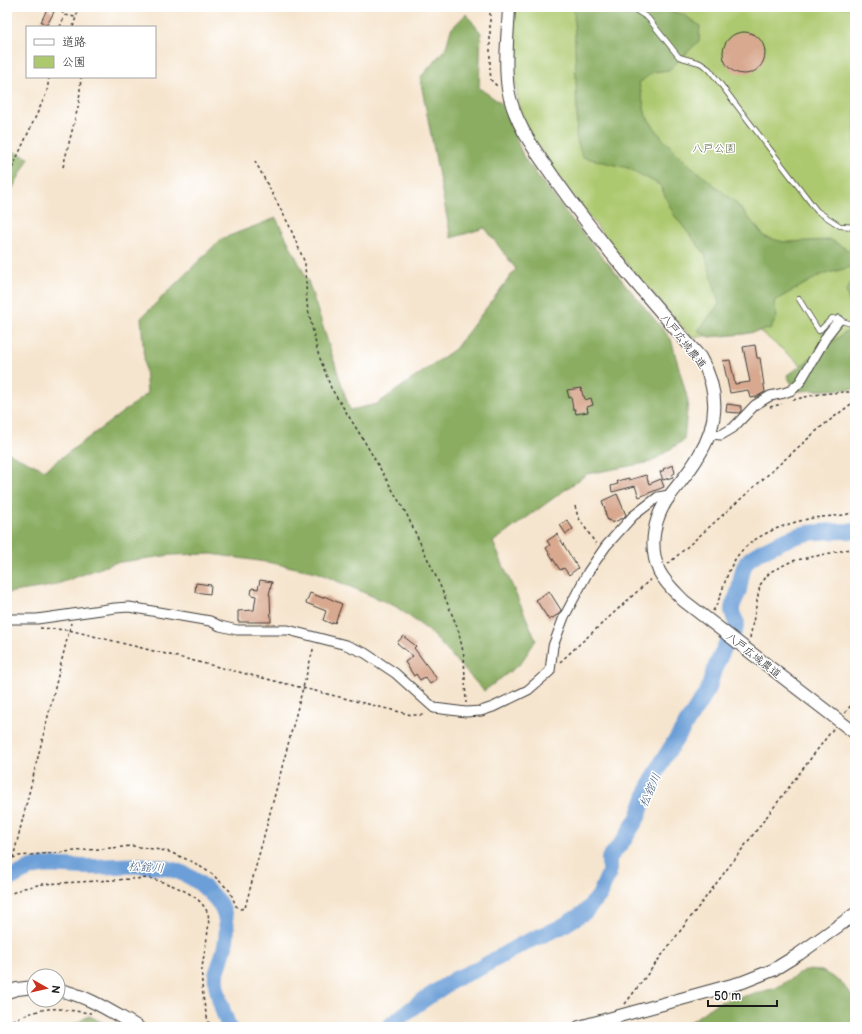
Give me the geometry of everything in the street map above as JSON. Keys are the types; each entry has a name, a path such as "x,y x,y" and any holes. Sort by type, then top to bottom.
{"street":[{"name":"八戸広域農道","path":"508,7 508,89 516,115 529,142 575,207 611,253 703,362 708,371 713,390 714,416 710,434 698,459 669,495 655,527 652,543 660,572 666,583 684,601 855,733"},
{"path":"710,434 721,434 733,428 755,405 770,396 792,390 800,382 828,334 839,320"},
{"path":"7,620 37,619 115,608 129,608 210,621 220,626 237,630 288,630 346,645 365,653 395,673 434,708 466,712 481,711 493,707 528,690 550,671 553,646 564,617 588,572 602,552 633,516 658,497 669,495"},
{"path":"579,1027 744,982 773,970 799,954 855,914"},
{"path":"7,992 26,988"},
{"path":"66,992 78,995 138,1027"}],"lane":[{"path":"631,7 648,18 679,57 700,63 709,69 817,211 840,226 855,226"},
{"path":"799,299 818,331 832,318 855,325"}],"path":[{"path":"57,7 65,15 75,17"},
{"path":"73,26 79,7"},
{"path":"490,7 489,56 491,80 497,87 508,89"},
{"path":"60,26 65,15"},
{"path":"7,178 47,92 49,78"},
{"path":"63,167 76,116 82,78"},
{"path":"254,161 289,225 305,263 309,312 318,353 331,388 407,515 439,583 458,629 464,656 466,712"},
{"path":"768,408 808,396 830,392 855,392"},
{"path":"550,671 821,427 855,401"},
{"path":"575,506 578,516 602,552"},
{"path":"709,620 717,605 727,575 735,558 745,546 759,536 788,525 812,518 855,512"},
{"path":"745,648 750,639 760,585 770,572 792,561 855,548"},
{"path":"13,858 74,613"},
{"path":"39,628 69,630 412,715 422,715 434,708"},
{"path":"7,860 19,856 133,846 167,851 193,862 212,874 230,891 236,906 240,909 245,908 316,637"},
{"path":"620,1016 625,1004 855,700"},
{"path":"7,895 24,888 43,884 149,878 163,882 190,894 202,905 208,914 202,970 203,993 210,1027"},
{"path":"7,1022 37,1011 58,1008 98,1014 108,1010"}],"green space":[{"name":"八戸公園","path":"514,7 855,7 855,375 825,384 756,328 692,338 620,256 567,188 531,135 519,108 513,66"},
{"path":"574,7 611,7 632,12 662,10 683,14 700,26 699,41 669,70 653,72 639,83 646,116 662,138 686,162 736,203 765,237 784,242 831,240 855,254 855,266 821,275 774,301 777,317 770,329 744,334 710,337 698,331 719,304 705,254 674,215 660,185 628,168 582,157 576,137 577,118"},
{"path":"466,14 481,33 479,88 502,104 524,158 576,225 671,339 688,401 684,440 651,462 587,474 493,542 536,640 520,664 484,691 428,630 395,606 316,572 272,563 212,554 171,555 114,563 52,586 7,593 7,452 45,470 147,394 141,318 221,239 276,218 308,281 350,410 377,404 455,349 516,269 485,228 451,238 420,78 446,48 451,29"},
{"path":"7,149 29,158 7,199"},
{"path":"855,277 855,319 846,291"},
{"path":"855,325 855,389 796,391 787,376"},
{"path":"805,970 822,971 841,982 855,1000 855,1027 683,1027 717,1003 776,988"},
{"path":"89,1016 108,1025 108,1027 70,1027 72,1025"}],"building":[{"path":"47,9 54,12 47,25 41,22"},
{"path":"744,32 759,38 765,53 759,68 744,74 729,68 723,53 729,38"},
{"path":"755,345 757,358 760,358 765,392 756,397 750,398 748,390 730,393 723,361 730,360 735,384 750,382 743,347"},
{"path":"581,388 585,400 591,398 593,405 587,407 588,412 576,414 575,409 573,409 571,397 569,398 567,390"},
{"path":"727,404 741,406 741,411 739,413 726,412"},
{"path":"673,465 675,473 672,475 673,477 663,480 660,472 664,470 663,469"},
{"path":"646,475 649,484 661,479 664,487 639,497 635,486 612,492 611,486 618,484 617,481 629,478 629,480"},
{"path":"617,494 626,515 612,523 610,520 608,521 602,501"},
{"path":"567,520 573,529 566,534 560,525"},
{"path":"557,534 578,568 569,575 564,568 560,570 546,548 550,545 547,541"},
{"path":"260,580 272,582 269,595 271,622 238,622 238,611 254,610 256,596 251,595 252,588 258,589"},
{"path":"196,583 211,585 210,594 195,592"},
{"path":"549,591 561,610 559,614 549,620 536,600"},
{"path":"310,593 323,598 324,596 342,604 335,623 333,622 332,624 323,620 326,611 306,603"},
{"path":"403,636 416,646 414,648 437,679 430,684 425,677 420,680 416,674 414,676 405,662 413,656 397,643"}],"waterway":[{"name":"松舘川","path":"388,1027 416,1005 455,979 482,967 522,944 561,927 585,912 599,896 609,873 609,858 624,840 638,817 648,789 664,758 708,690 714,670 726,644 735,630 737,623 732,613 732,606 739,590 742,573 746,563 766,549 785,540 803,534 855,531"},
{"name":"松舘川","path":"7,880 29,869 44,866 84,867 139,865 168,869 182,873 196,880 216,900 225,916 227,927 226,940 216,975 216,986 229,1027"}]}
